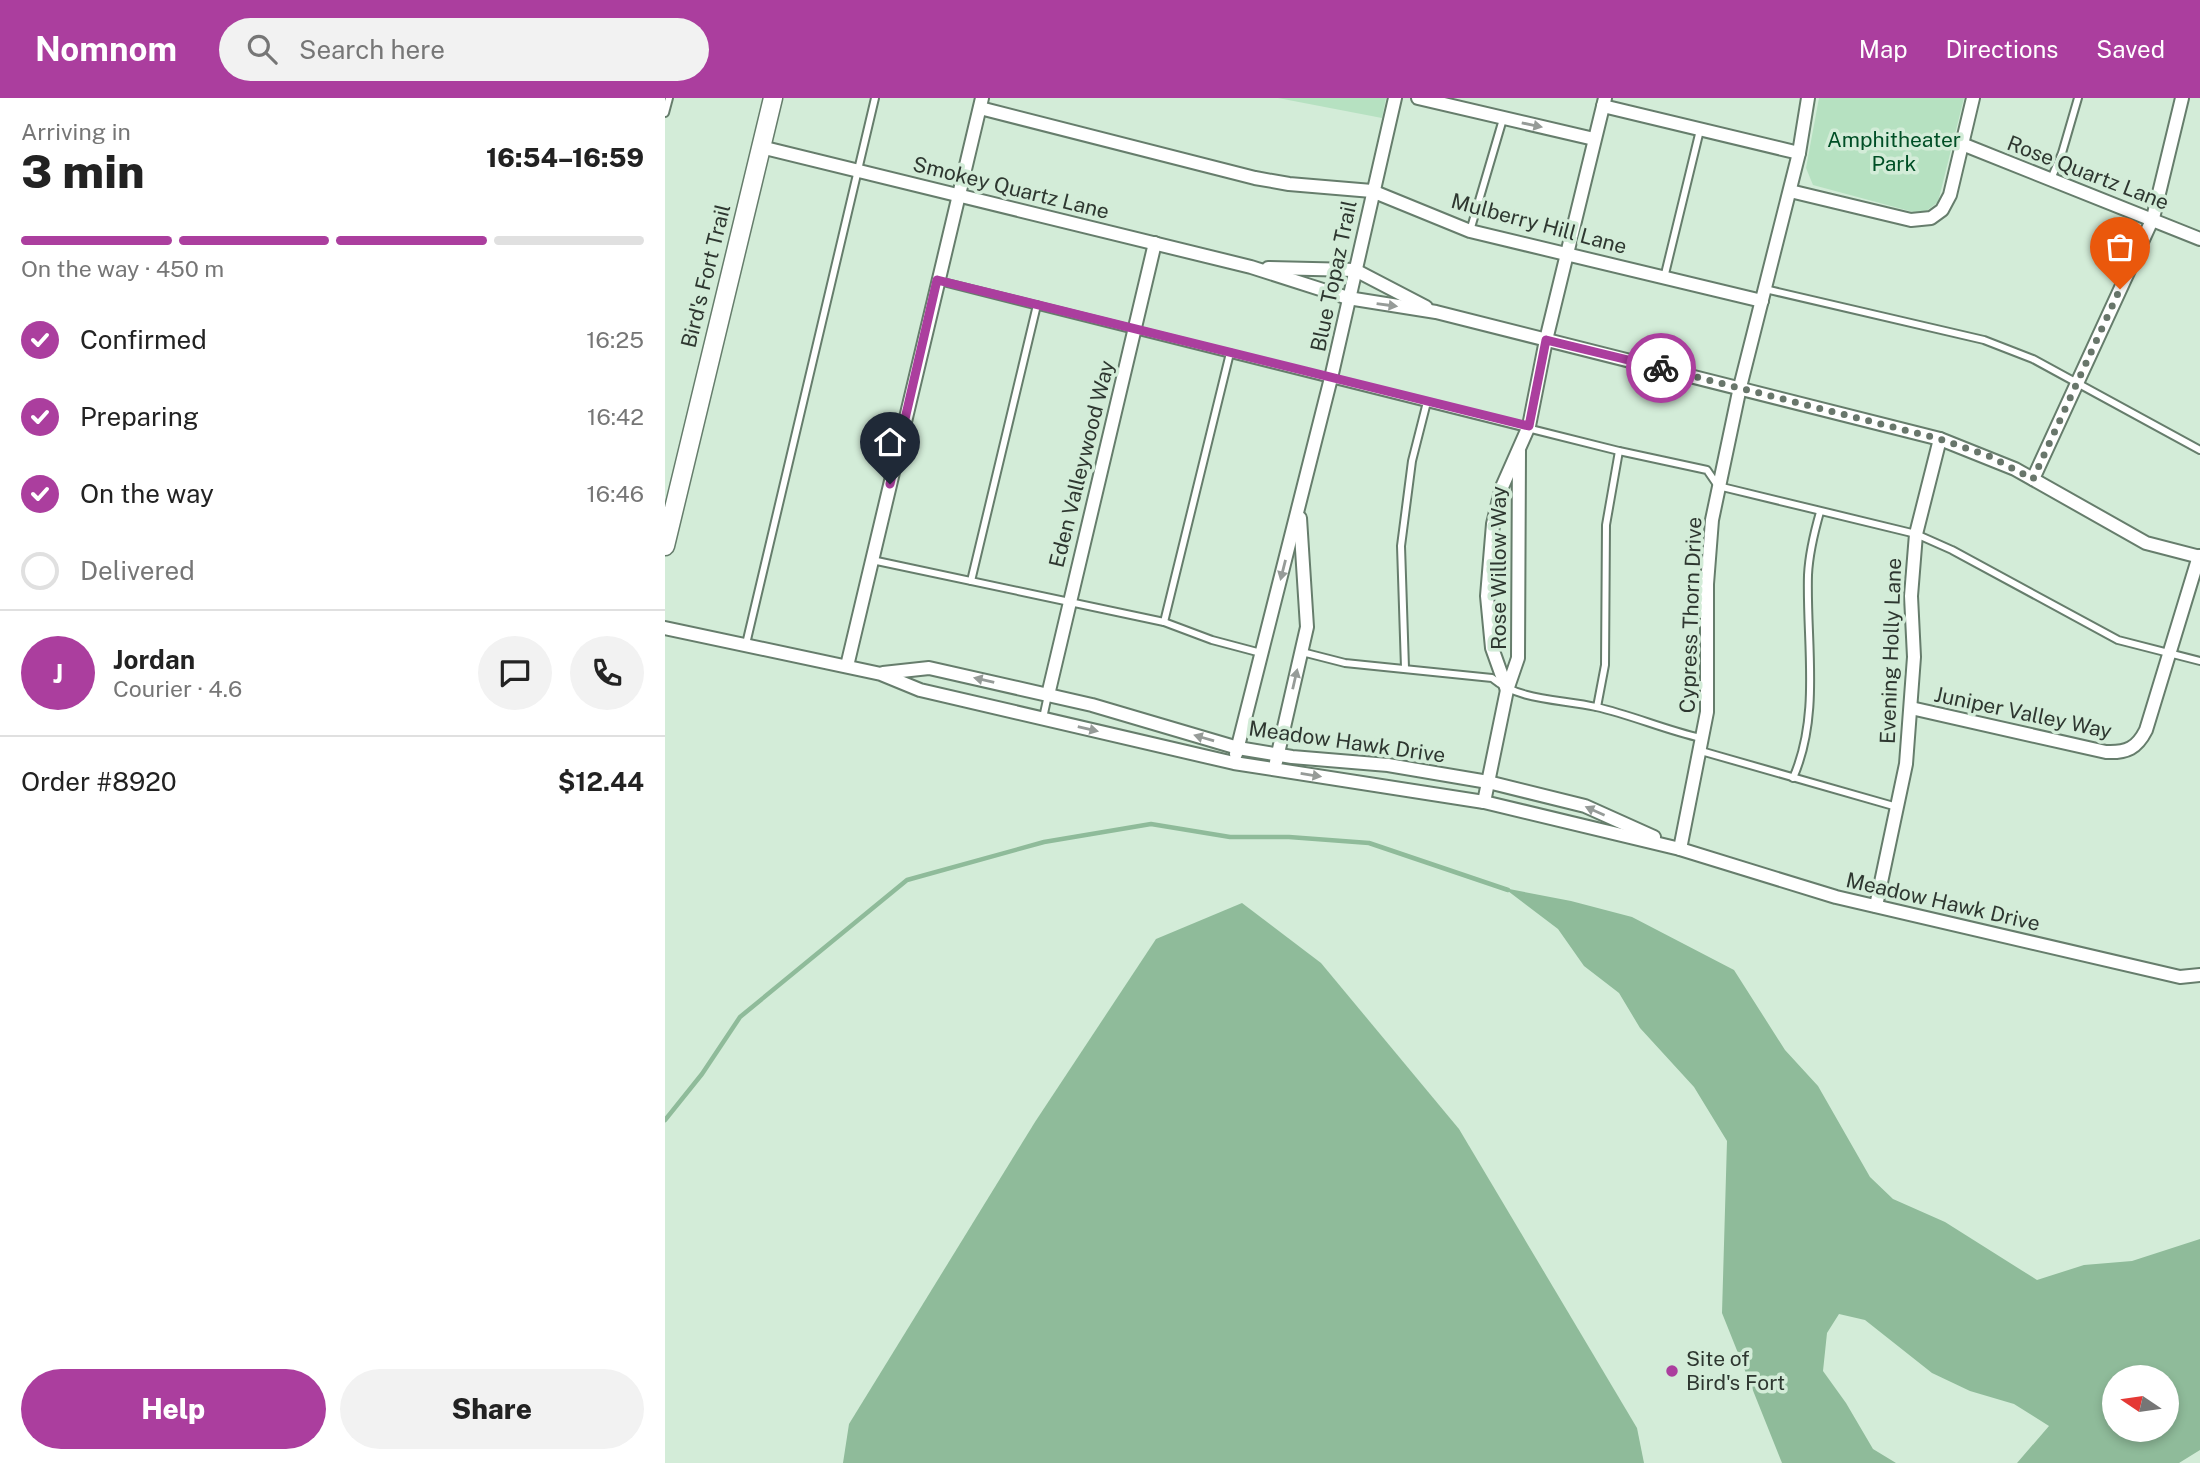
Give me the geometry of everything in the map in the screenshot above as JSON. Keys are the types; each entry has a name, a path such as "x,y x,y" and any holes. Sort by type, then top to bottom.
{"street":[{"name":"Bird's Fort Trail","path":"665,546 773,98"},
{"name":"Blue Topaz Trail","path":"1234,763 1331,378 1395,98"},
{"path":"1418,98 1594,139"},
{"name":"Cypress Thorn Drive","path":"1680,849 1702,745 1709,680 1707,584 1719,486 1740,387 1799,153 1808,98"},
{"path":"1790,191 1911,220 1931,218 1942,210 1950,195 1973,98"},
{"path":"2033,479 2153,218 2182,98"},
{"path":"1604,102 1700,130 1799,153"},
{"name":"Rose Willow Way","path":"1507,691 1492,648 1487,596 1493,524 1502,487 1529,426 1546,340 1604,102"},
{"name":"Mulberry Hill Lane","path":"981,103 1255,178 1289,184 1372,191 1470,231 1664,278 1764,295"},
{"path":"847,667 957,194 981,103"},
{"name":"Rose Quartz Lane","path":"1962,144 2200,239"},
{"name":"Smokey Quartz Lane","path":"761,147 1251,267 1348,298 1436,312 1940,439 1989,456 2145,543 2199,557"},
{"name":"Eden Valleywood Way","path":"1048,695 1155,243"},
{"name":"Smokey Quartz Lane","path":"1251,267 1355,270 1436,312"},
{"name":"Evening Holly Lane","path":"1876,906 1898,807 1911,709 1914,657 1911,596 1916,534 1940,439"},
{"name":"Rose Willow Way","path":"1484,802 1507,691 1518,658 1519,444"},
{"name":"Blue Topaz Trail","path":"1275,769 1307,627 1299,503"},
{"name":"Juniper Valley Way","path":"1911,709 2106,752 2129,750 2136,746 2146,730 2199,557"},
{"name":"Meadow Hawk Drive","path":"665,628 881,674 921,690 1234,763 1484,802 1680,849 1782,882 1876,906 2180,977 2200,975"},
{"name":"Meadow Hawk Drive","path":"881,674 929,668 1048,695 1238,748 1277,755 1388,765 1488,782 1585,806 1680,849"}],"lane":[{"path":"665,113 669,98"},
{"path":"746,645 875,98"},
{"path":"2050,181 2062,153 2078,98"},
{"path":"1470,231 1503,119"},
{"path":"1664,278 1700,130"},
{"path":"937,280 1529,426 1619,451 1707,470 1719,486 1916,534 1952,550 2118,640 2200,661"},
{"path":"1764,295 1984,340 2033,359 2200,450"},
{"path":"971,581 1037,305"},
{"path":"1164,622 1230,353"},
{"path":"1405,668 1402,536 1412,461 1427,402"},
{"path":"1597,707 1605,665 1606,525 1619,451"},
{"path":"1793,778 1801,760 1808,729 1808,572 1820,512"},
{"path":"872,560 1164,622 1212,640 1262,653"},
{"path":"1301,652 1345,663 1492,678 1507,691 1597,707 1793,778 1898,807"},
{"path":"1043,718 1048,695"}],"green space":[{"path":"1278,98 1386,98 1382,118"},
{"name":"Amphitheater Park","path":"1819,98 1964,98 1938,202 1925,212 1917,213 1813,185 1806,168"}],"shaded area":[{"path":"1504,888 1571,901 1632,917 1734,970 1785,1050 1818,1086 1870,1177 1893,1199 1945,1222 2037,1280 2084,1265 2132,1261 2200,1239 2200,1450 2179,1463 2017,1463 2049,1426 2014,1404 1970,1391 1932,1373 1865,1320 1839,1314 1827,1333 1823,1371 1873,1449 1896,1463 1782,1463 1722,1313 1727,1141 1694,1087 1640,1028 1619,993 1584,966 1558,929"},
{"path":"1242,903 1321,963 1459,1129 1637,1428 1644,1463 843,1463 849,1424 1035,1122 1156,939"}],"waterway":[{"path":"665,1120 702,1074 740,1017 907,880 1044,842 1151,824 1230,837 1289,837 1369,843 1508,890"}],"way so far":[{"path":"1661,368 1940,439 1989,456 2033,479 2120,289"}],"place":[{"name":"Site of Bird's Fort","path":"1672,1371"}],"route":[{"path":"890,484 937,280 1529,426 1546,340 1661,368"}]}
